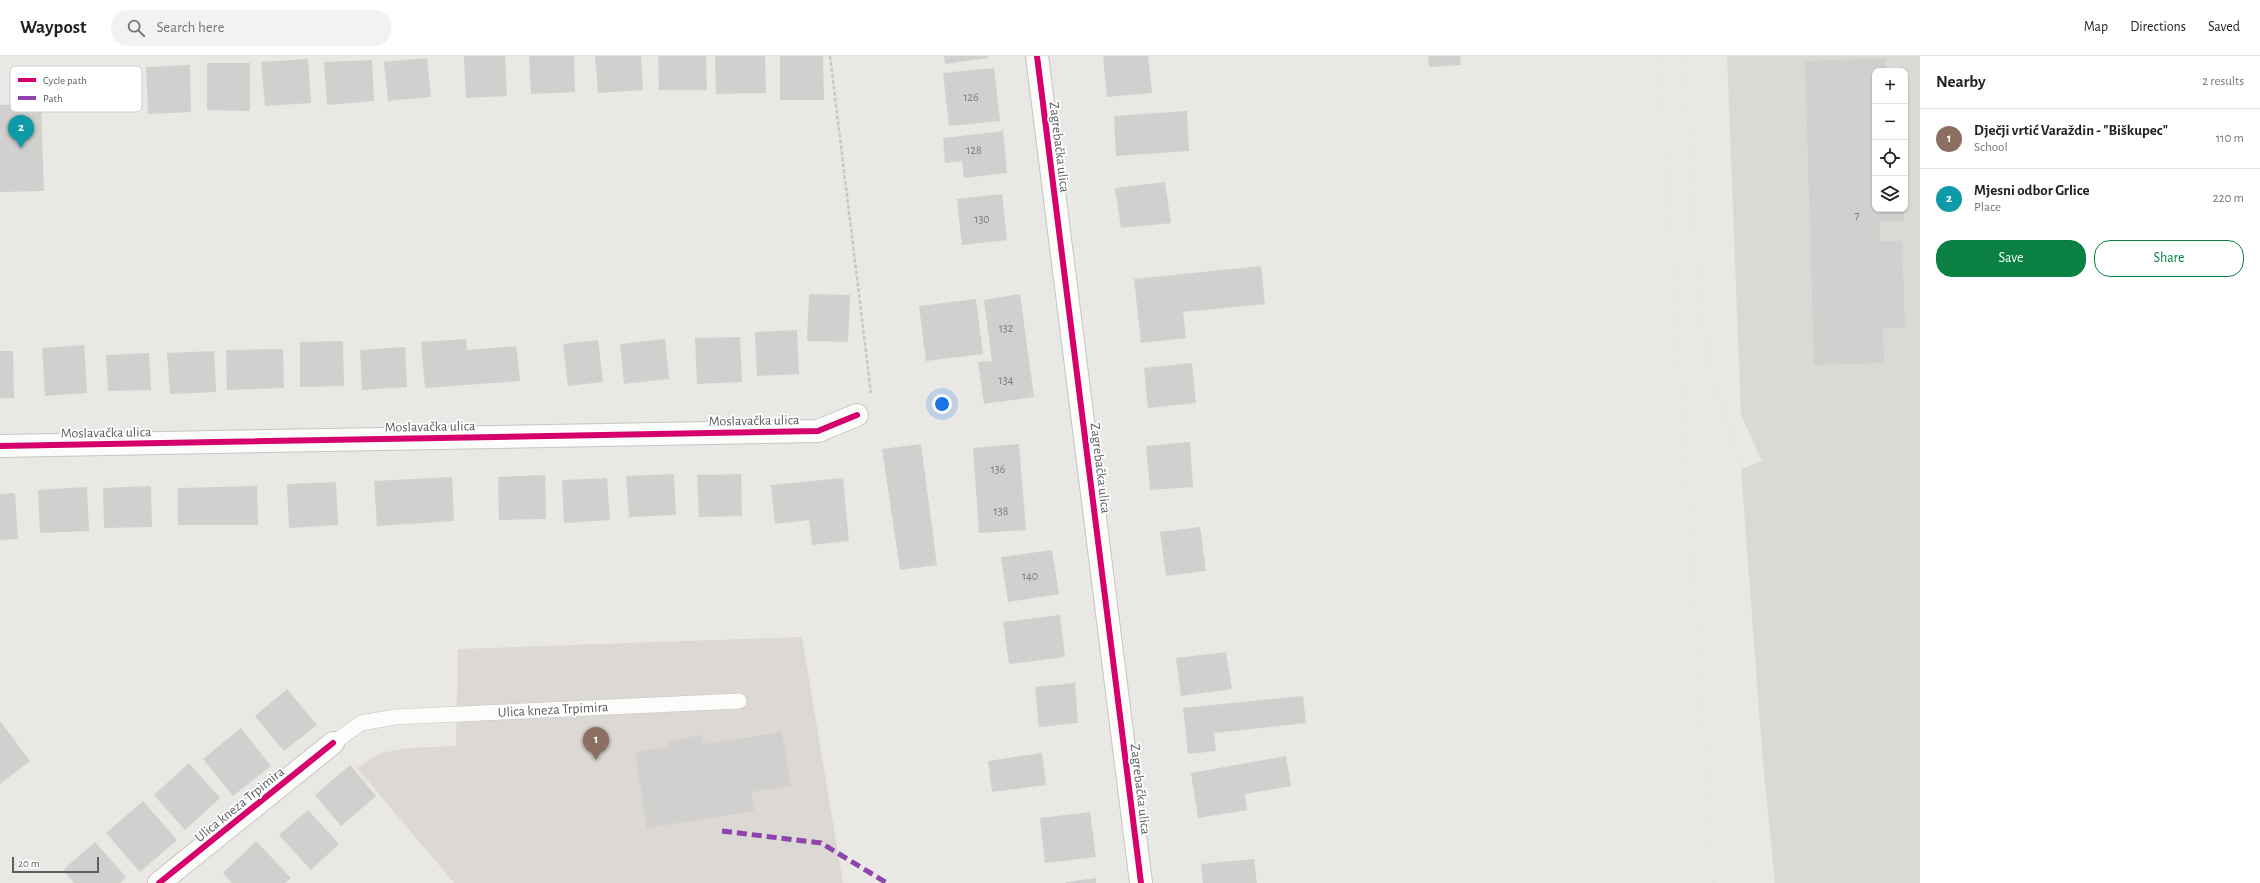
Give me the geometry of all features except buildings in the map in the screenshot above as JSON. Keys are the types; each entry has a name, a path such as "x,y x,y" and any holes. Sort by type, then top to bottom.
{"street":[{"name":"Zagrebačka ulica","path":"1037,56 1141,883"},
{"name":"Moslavačka ulica","path":"0,446 818,431 857,416"},
{"name":"Ulica kneza Trpimira","path":"159,883 334,743"}],"lane":[{"name":"Ulica kneza Trpimira","path":"334,743 361,723 395,717 739,701"}],"path":[{"path":"830,56 871,381 871,406 857,416"}],"shaded area":[{"path":"1727,56 1920,56 1920,883 1775,883 1763,764 1741,469 1762,461 1741,415"},
{"path":"802,637 843,883 454,883 357,768 381,753 408,748 456,746 458,649"}],"railway":[{"path":"1659,56 1713,883"},
{"path":"1684,56 1696,257 1702,320 1714,382 1732,436 1759,490 1775,517 1809,566 1837,598 1870,631 1895,651 1920,668"}],"marked path":[{"path":"722,831 821,843 887,883"}],"cycle path":[{"path":"1037,56 1141,883"},
{"path":"0,446 818,431 857,415"},
{"path":"159,883 333,743"}],"place":[{"name":"Mjesni odbor Grlice","path":"21,148"},
{"name":"Dječji vrtić Varaždin - \"Biškupec\"","path":"596,760"}]}
